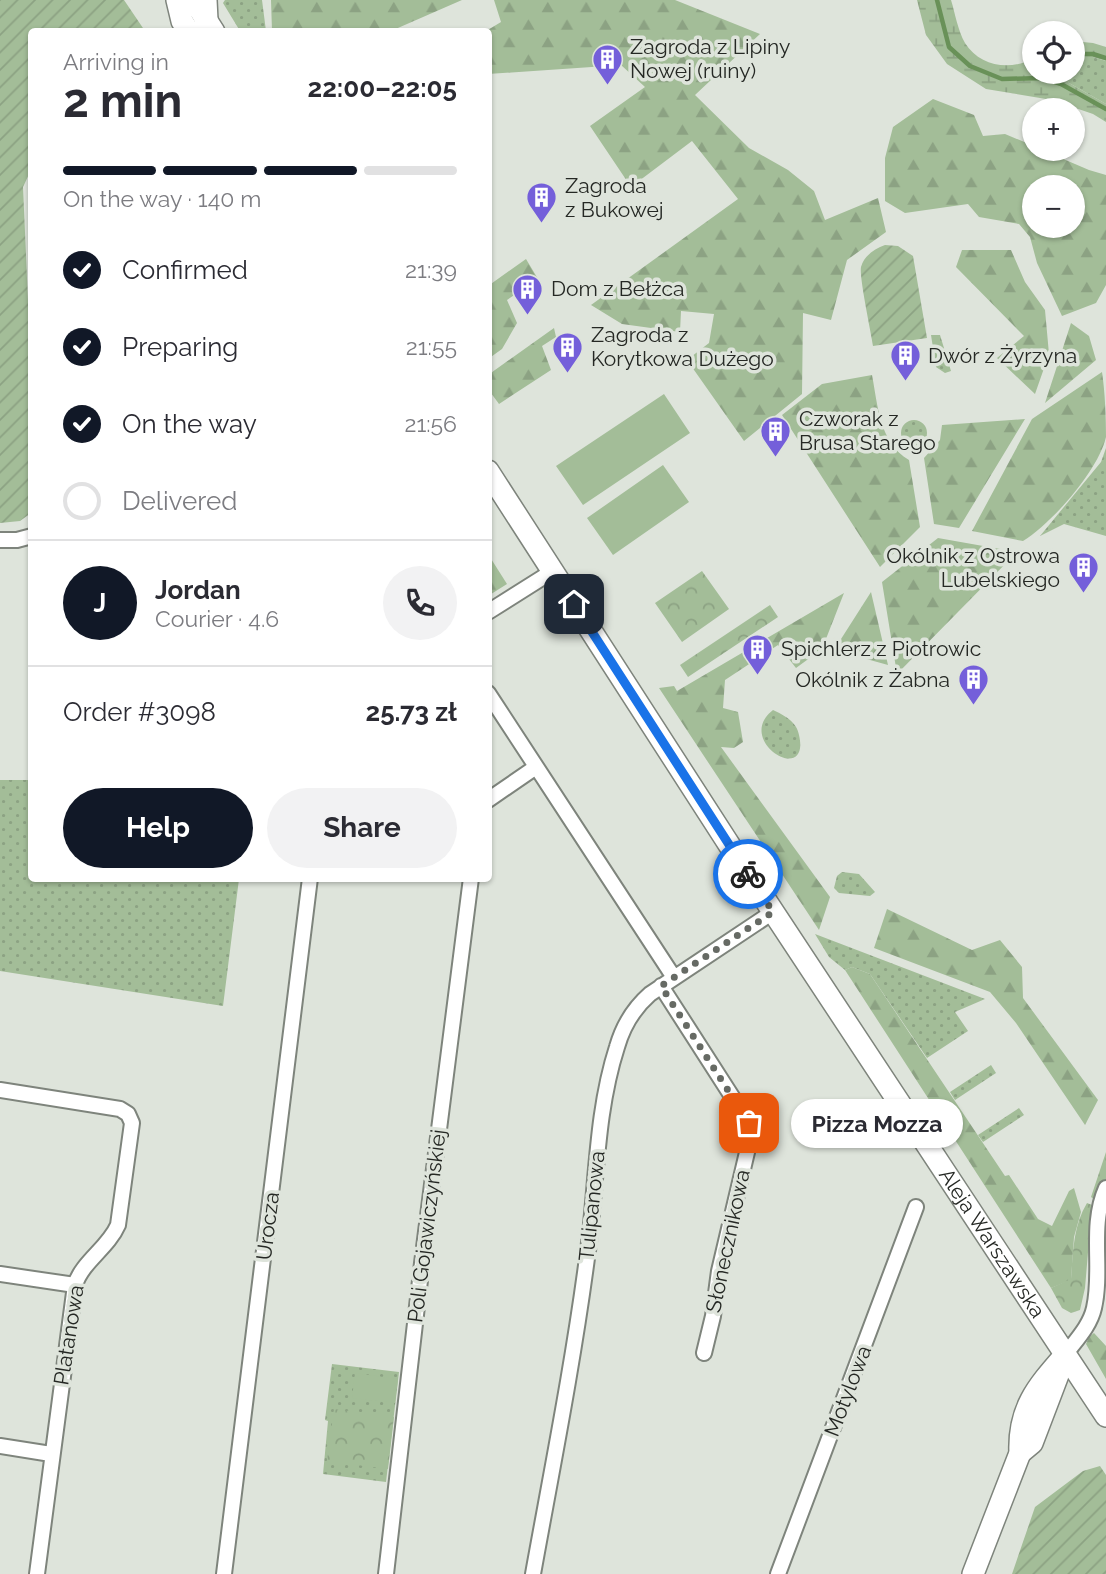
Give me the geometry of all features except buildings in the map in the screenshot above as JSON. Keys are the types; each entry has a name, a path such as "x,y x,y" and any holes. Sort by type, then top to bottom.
{"street":[{"path":"177,0 182,21 204,21 200,10 188,0"},
{"name":"Aleja Warszawska","path":"492,477 773,912 1106,1416"},
{"path":"0,540 28,537"},
{"path":"492,609 553,571"},
{"path":"492,699 673,976"},
{"path":"492,797 536,766"},
{"name":"Urocza","path":"223,1574 310,882"},
{"name":"Poli Gojawiczyńskiej","path":"386,1574 470,882"},
{"name":"Tulipanowa","path":"533,1574 584,1282 599,1136 616,1048 640,1002 673,976 773,912"},
{"name":"Słonecznikowa","path":"661,986 749,1123 748,1148 719,1270 704,1353"},
{"name":"Platanowa","path":"0,1090 120,1109 128,1114 132,1123 118,1225 114,1234 78,1276 75,1285 37,1574"},
{"path":"973,1574 1020,1452 1032,1443 1065,1355 1089,1322 1094,1307 1098,1221 1106,1188"},
{"name":"Motylowa","path":"778,1574 916,1206"},
{"path":"0,1274 75,1285"},
{"path":"0,1446 51,1454"}],"green space":[{"path":"0,0 124,0 143,28 28,28 28,176 23,187 28,301 28,515 20,521 0,523"},
{"path":"225,0 262,0 266,28 238,28 223,3"},
{"path":"271,0 462,0 398,28 272,28"},
{"path":"494,0 675,0 760,34 695,95 749,148 788,170 814,191 825,220 878,198 886,232 847,260 831,320 803,313 802,394 744,441 687,360 709,343 714,314 681,311 680,332 622,324 591,305 738,199 692,141 631,187 590,126 645,87 621,65 492,74 491,28 501,22"},
{"path":"917,0 951,0 959,28 971,51 987,62 1006,65 1022,63 1022,84 1071,84 1106,104 1106,122 1085,111 1085,98 1040,98 986,89 947,64 926,35"},
{"path":"1085,42 1106,47 1106,61 1085,57"},
{"path":"1085,56 1106,61 1106,104 1071,84 1085,84"},
{"path":"933,99 974,115 983,136 1005,134 1022,141 1022,161 1068,161 1106,175 1106,285 1096,303 1062,316 1037,263 1030,238 1085,238 1085,175 1022,175 1022,228 1019,224 979,217 968,204 905,213 885,201 885,158 893,127"},
{"path":"885,245 898,246 913,256 927,338 873,346 861,267 870,253"},
{"path":"962,250 1011,250 1025,282 1045,310 1049,354 1035,394 997,358 1024,336 956,267"},
{"path":"526,259 538,279 507,300 517,323 502,349 492,356 492,283"},
{"path":"1071,323 1089,336 1096,360 1045,403"},
{"path":"554,328 556,337 542,346 551,370 499,404 492,394 492,372"},
{"path":"931,335 940,335 951,371 945,373 936,367"},
{"path":"1102,372 1106,437 1094,465 1072,495 1047,522 1023,541 972,531 1032,419"},
{"path":"872,375 878,411 886,433 891,443 909,460 920,527 880,567 782,415 822,384"},
{"path":"664,394 690,433 583,505 556,466"},
{"path":"1025,419 959,528 934,524 924,458 940,440 942,425"},
{"path":"914,420 923,424 927,433 923,442 914,446 905,442 901,433 905,424"},
{"path":"1106,448 1106,536 1064,524 1040,536 1101,462"},
{"path":"663,465 689,502 613,555 587,518"},
{"path":"938,538 1017,552 897,674 882,582"},
{"path":"492,560 507,584 492,593"},
{"path":"702,571 729,609 682,642 655,603"},
{"path":"871,592 888,665 834,650"},
{"path":"844,593 822,649 796,668 778,645 725,680 723,708 738,712 743,742 734,748 721,747 830,897 819,930 659,688 674,686 677,691"},
{"path":"770,605 778,617 688,677 680,665"},
{"path":"773,710 789,720 798,730 800,750 794,757 786,758 776,754 767,745 762,734 763,722"},
{"path":"0,780 28,780 28,882 239,882 223,1006 0,971"},
{"path":"842,872 859,874 875,892 870,896 839,893 834,888 837,876"},
{"path":"887,909 972,950 1000,940 1022,967 1023,998 1098,1100 1085,1125 1016,1023 990,992 874,948"},
{"path":"815,934 985,999 955,1012 968,1031 927,1058 870,974 852,967 845,970 829,957"},
{"path":"852,967 870,974 1005,1176 1009,1175 1038,1219 1052,1226 1069,1191 1074,1188 1081,1212 1074,1237 1071,1280 1051,1288 845,970"},
{"path":"991,1065 996,1073 955,1100 950,1092"},
{"path":"1019,1108 1024,1115 983,1142 978,1135"},
{"path":"1106,1152 1106,1188 1100,1204 1091,1197"},
{"path":"1087,1203 1092,1205 1085,1288 1080,1310 1071,1313 1062,1308 1051,1288 1071,1279 1076,1230"},
{"path":"1094,1333 1106,1346 1106,1379 1086,1344"},
{"path":"332,1364 399,1372 386,1482 323,1474 328,1421 325,1420"},
{"path":"355,1373 398,1379 395,1403 352,1398"},
{"path":"334,1409 394,1417 388,1469 327,1461"},
{"path":"1100,1466 1106,1475 1106,1574 1012,1574 1035,1507 1083,1471"}],"waterway":[{"path":"937,0 949,47 970,66 1002,79 1043,78 1061,84 1106,109"},
{"path":"1085,54 1106,58"}],"way so far":[{"path":"748,874 773,912 661,986 749,1123"}],"place":[{"name":"Zagroda z Lipiny Nowej (ruiny)","path":"607,86"},
{"name":"Zagroda z Bukowej","path":"542,225"},
{"name":"Dom z Bełżca","path":"528,316"},
{"name":"Zagroda z Korytkowa Dużego","path":"568,374"},
{"name":"Dwór z Żyrzyna","path":"905,383"},
{"name":"Czworak z Brusa Starego","path":"776,458"},
{"name":"Okólnik z Ostrowa Lubelskiego","path":"1083,595"},
{"name":"Spichlerz z Piotrowic","path":"758,676"},
{"name":"Okólnik z Żabna","path":"973,707"},
{"name":"Pizza Mozza","path":"749,1123"}],"route":[{"path":"574,604 748,874"}]}
